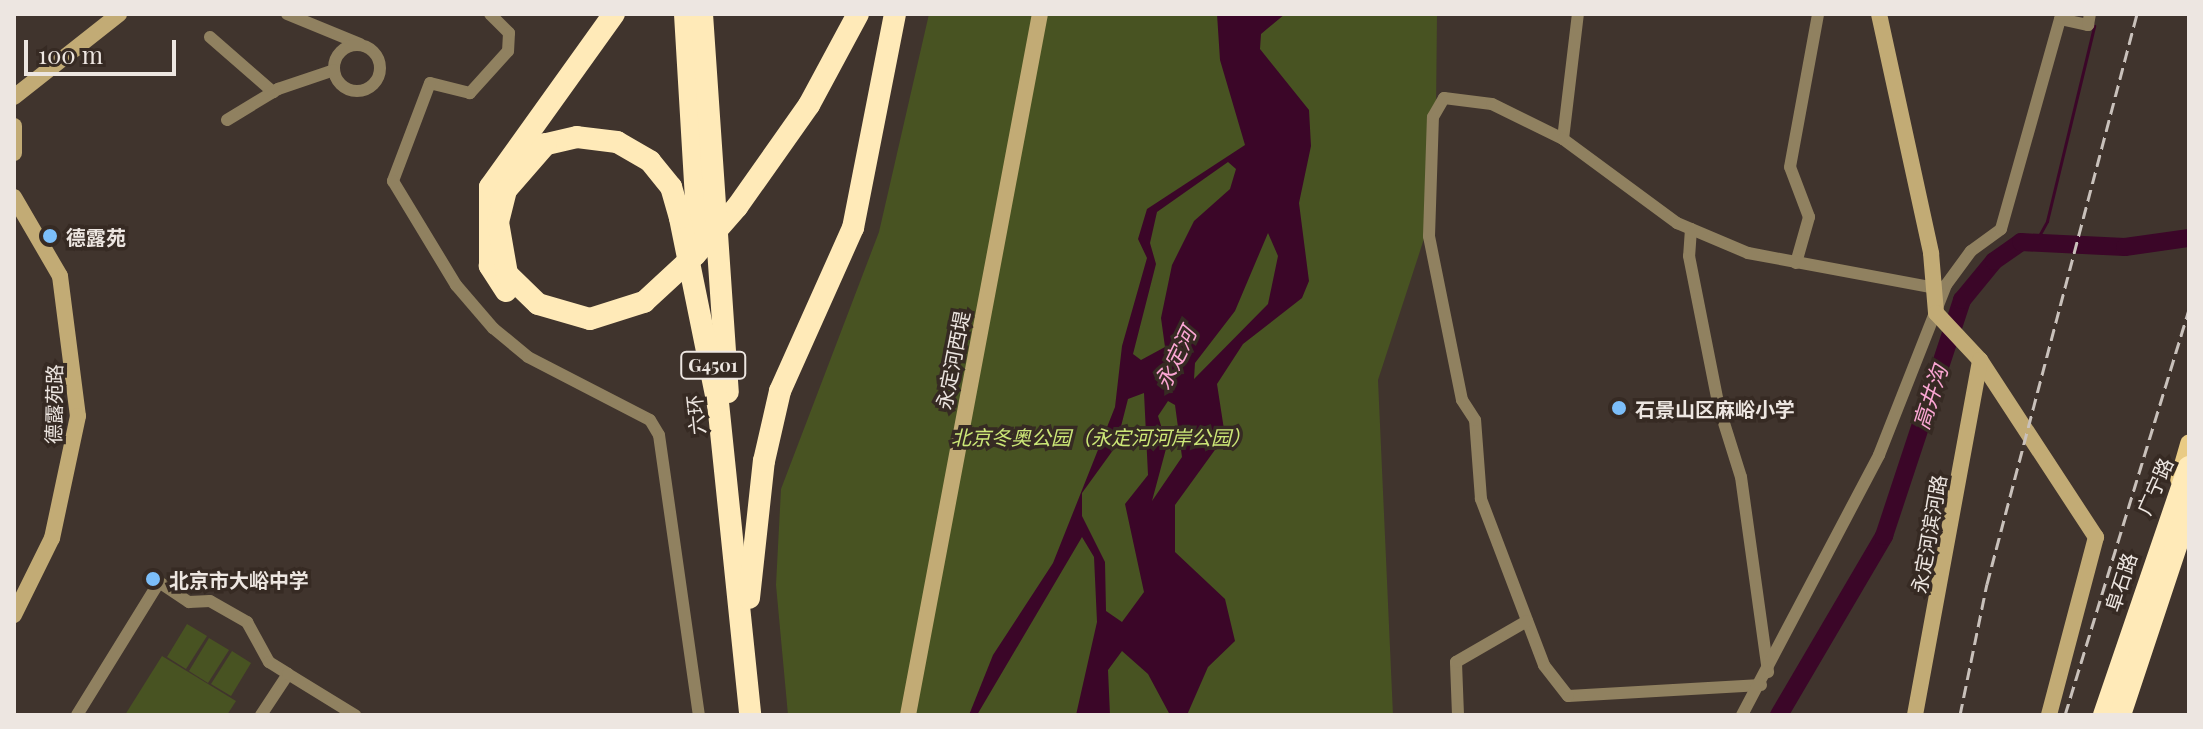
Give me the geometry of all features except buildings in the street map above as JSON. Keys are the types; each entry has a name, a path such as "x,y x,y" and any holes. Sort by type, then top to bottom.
{"highway":[{"path":"614,14 490,187 487,243 490,266 509,295 563,328 611,328 647,306 741,210 819,109 868,14"},
{"name":"六环","path":"685,14 688,158 718,405 750,715"},
{"name":"六环","path":"702,14 749,598 762,715"},
{"path":"741,210 809,105 858,14"},
{"path":"749,598 764,461 780,391 853,228 895,14"},
{"path":"647,306 590,319 566,316 538,304 507,274 498,222 506,190 546,144 577,137 617,142 650,161 671,187 718,405"},
{"name":"阜石路","path":"2120,715 2184,507 2189,467"},
{"name":"阜石路","path":"2102,715 2184,507"}],"main road":[{"path":"2184,507 2189,443"}],"street":[{"path":"14,97 119,14"},
{"path":"287,14 363,46 380,68 369,88 347,89 334,70"},
{"path":"490,14 509,33 508,51 470,93 430,83 393,181 456,285 493,328 528,357 650,420 659,435 699,715"},
{"name":"永定河西堤","path":"908,715 1040,14"},
{"path":"1563,139 1578,14"},
{"path":"1796,263 1809,217 1790,167 1818,14"},
{"path":"1879,14 1935,288 1936,313 1980,360 2096,537 2049,715"},
{"path":"1742,715 1768,672 1904,403 1936,313 1971,251 2001,229 2060,19 2088,25 2090,14"},
{"path":"210,37 273,92"},
{"path":"227,120 273,92 334,70 342,50 363,46"},
{"path":"1761,685 1568,696 1544,665 1481,499 1475,420 1462,400 1429,236 1430,135 1444,98 1492,104 1563,139 1691,229 1796,263 1935,288"},
{"path":"14,126 14,153"},
{"name":"德露苑路","path":"14,197 60,276 78,416 52,538 14,615"},
{"path":"1691,229 1689,256 1713,377 1741,477 1768,672"},
{"name":"永定河滨河路","path":"1915,715 1980,360"},
{"name":"广宁路","path":"2102,715 2148,553 2189,456"},
{"path":"2128,715 2184,507"},
{"path":"77,715 159,582 189,602 210,601 247,622 269,662 355,715"},
{"path":"1458,715 1456,662 1527,621"},
{"path":"261,715 288,674"}],"green space":[{"name":"北京冬奥公园（永定河河岸公园）","path":"929,14 1437,14 1435,205 1378,380 1393,715 788,715 776,585 781,489 879,232"},
{"path":"187,624 207,636 186,669 167,657"},
{"path":"209,638 229,650 208,683 189,671"},
{"path":"232,651 251,663 231,696 211,684"},
{"path":"162,656 236,701 227,715 125,715"}],"water":[{"name":"永定河","path":"1217,14 1285,14 1261,34 1260,49 1309,110 1311,146 1299,203 1309,281 1302,298 1243,344 1217,384 1225,436 1175,505 1175,552 1225,599 1235,641 1208,667 1187,715 1170,715 1148,674 1122,651 1108,670 1110,715 1076,715 1097,622 1094,557 1082,537 977,715 969,715 993,655 1053,563 1115,407 1122,346 1147,258 1138,239 1147,209 1245,145 1220,60","holes":["1228,162 1236,169 1230,189 1194,221 1172,265 1161,318 1165,347 1141,360 1133,354 1156,264 1150,243 1157,212","1268,233 1278,256 1268,304 1194,379 1195,363 1235,311","1144,393 1148,475 1125,504 1144,592 1122,622 1106,611 1105,562 1082,516 1082,493 1116,446 1128,399","1168,401 1175,405 1182,457 1152,501 1167,445 1158,416"]}],"waterway":[{"path":"2035,243 2047,221 2094,26"},
{"name":"高井沟","path":"1779,715 1884,536 1962,300 1994,261 2021,242 2125,247 2189,238"}],"railway":[{"path":"1960,715 1987,584 2137,14"},
{"path":"2065,715 2189,310"}],"place":[{"name":"德露苑","path":"50,236"},
{"name":"石景山区麻峪小学","path":"1619,408"},
{"name":"北京市大峪中学","path":"153,579"}]}
